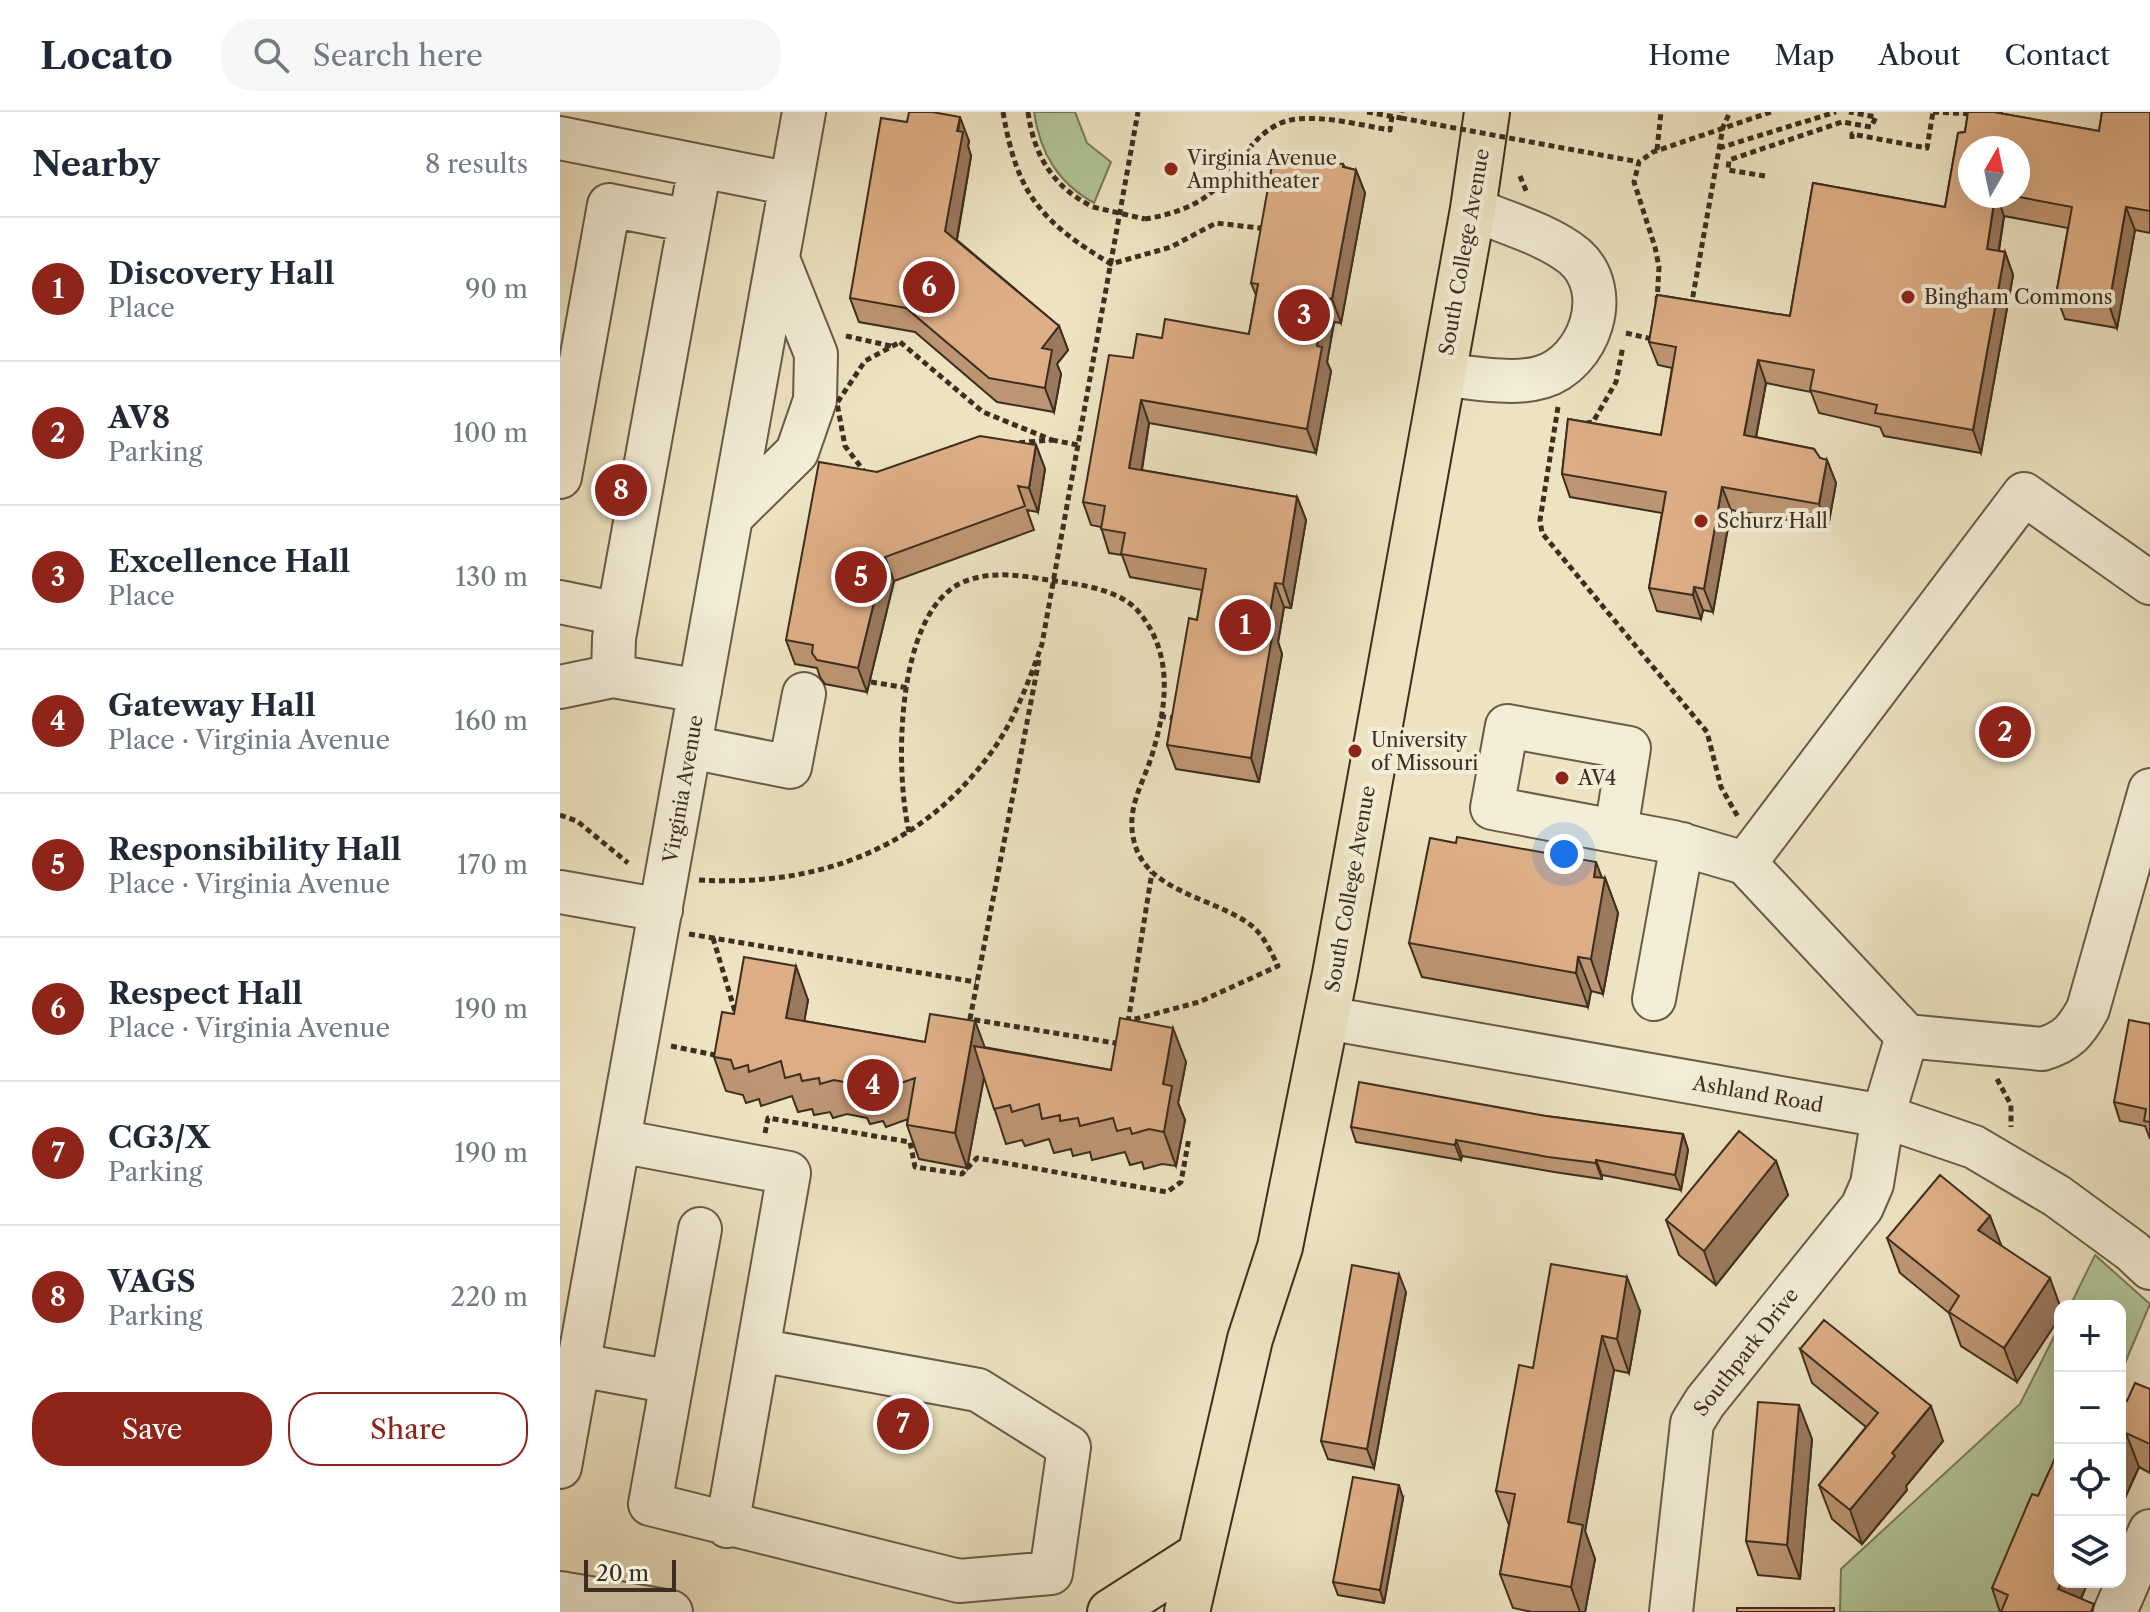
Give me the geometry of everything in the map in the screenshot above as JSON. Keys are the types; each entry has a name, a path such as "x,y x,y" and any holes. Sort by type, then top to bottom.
{"main road":[{"name":"South College Avenue","path":"1187,1612 1250,1339 1280,1247 1327,1018 1444,375 1487,112"},
{"path":"1110,1612 1199,1555"}],"street":[{"name":"Virginia Avenue","path":"560,1467 619,1141 674,922 690,747 804,112"},
{"path":"560,138 791,184"},
{"path":"613,676 618,614 700,166"},
{"path":"560,477 609,205 690,221"},
{"path":"1444,375 1514,380 1543,377 1564,365 1580,349 1591,327 1595,302 1588,277 1575,257 1473,209"},
{"path":"732,516 797,452 815,400 816,354 778,258"},
{"path":"1752,854 2024,494 2150,583"},
{"path":"560,602 618,614"},
{"path":"560,687 613,676 700,691"},
{"path":"690,747 790,767 804,694"},
{"path":"1616,831 1752,854 1907,1036 2042,1049 2062,1043 2077,1030 2088,1009 2150,790"},
{"path":"1654,999 1682,844"},
{"path":"560,892 674,922"},
{"name":"Ashland Road","path":"1327,1018 1883,1116 1974,1147 2057,1196 2132,1251 2150,1268"},
{"name":"Southpark Drive","path":"1671,1612 1692,1423 1862,1207 1872,1184 1883,1116 1907,1036"},
{"path":"619,1141 789,1173 727,1526"},
{"path":"700,1229 650,1504 727,1526 959,1581 1051,1573 1069,1447 978,1390 758,1350"},
{"path":"579,1365 672,1382"},
{"path":"2115,1612 2150,1531"},
{"path":"560,1593 671,1612"}],"path":[{"path":"1003,112 1010,158 1045,218 1073,241 1111,264 1171,247 1216,223 1280,231"},
{"path":"1028,112 1035,146 1044,164 1074,198 1093,207 1145,219 1175,212 1213,191 1235,163 1276,124 1295,119 1320,119 1390,130 1392,116"},
{"path":"1138,112 1054,581 970,1019 1123,1045 1152,872"},
{"path":"1367,112 1401,115 1639,162"},
{"path":"1657,150 1661,112"},
{"path":"1689,314 1723,127 1730,112"},
{"path":"1657,308 1659,267 1634,182 1639,162 1657,150 1771,112"},
{"path":"1719,148 1836,112"},
{"path":"1765,176 1728,170 1729,160 1842,122 1871,127 1876,117 1849,112"},
{"path":"1852,139 1852,134 1927,148 1933,112 1949,115 2003,112"},
{"path":"1617,332 1652,339 1654,324"},
{"path":"1581,423 1593,422 1616,382 1625,333"},
{"path":"835,334 892,346"},
{"path":"1052,440 978,446 873,483 845,446 837,403 865,361 900,342 983,412 1052,440 1078,445"},
{"path":"1559,396 1557,426 1540,520 1542,533 1707,732 1728,803 1752,854"},
{"path":"1557,426 1569,425"},
{"path":"909,832 901,799 908,688 920,631 942,597 959,584 1008,573 1120,598 1134,607 1149,625 1165,664 1154,749 1136,792 1131,819 1141,860 1170,885 1226,909 1254,928 1278,966 1199,1002 1128,1021"},
{"path":"696,880 736,882 801,877 852,860 909,832 939,808 989,755 1026,687 1042,644"},
{"path":"871,682 908,688"},
{"path":"1160,716 1190,721"},
{"path":"560,815 577,821 628,863"},
{"path":"674,922 713,938 976,982"},
{"path":"713,938 738,1023"},
{"path":"1965,1041 1990,1066 2011,1105 2011,1127"},
{"path":"667,1045 727,1057"},
{"path":"764,1142 768,1118 910,1142 915,1167 962,1174 977,1158 1167,1192 1181,1182 1189,1138"}],"green space":[{"path":"1034,112 1075,112 1087,143 1111,162 1094,203 1070,186 1053,165 1041,141"},
{"path":"2095,1255 2150,1304 2126,1361 2126,1300 2073,1300"},
{"path":"2054,1337 2054,1518 2011,1612 1840,1612 1841,1569 2020,1404"}],"building":[{"path":"909,112 960,117 957,131 963,132 945,231 1059,326 1042,348 1052,350 1045,388 989,378 906,308 850,298 881,118 907,122"},
{"path":"1968,112 1993,112 2099,131 2102,112 2150,112 2150,211 2126,207 2109,305 2056,295 2072,207 2030,199 2030,136 1958,136 1958,208 1993,208 1987,249 2005,252 1973,430 1875,413 1877,405 1810,390 1814,370 1758,360 1744,435 1814,449 1820,458 1827,460 1819,504 1722,487 1704,589 1694,587 1693,595 1649,588 1666,492 1562,474 1568,419 1661,435 1676,347 1649,342 1657,295 1790,316 1813,183 1945,207 1958,133 1965,132"},
{"path":"1274,154 1343,164 1343,167 1356,170 1332,299 1326,298 1317,346 1322,347 1307,429 1141,400 1129,468 1297,497 1283,584 1275,583 1267,630 1273,631 1251,758 1167,745 1189,618 1197,620 1206,569 1121,554 1125,533 1101,529 1105,506 1083,502 1109,355 1133,358 1137,334 1162,338 1165,319 1249,334 1258,284 1251,283"},
{"path":"980,436 1036,445 1029,488 1018,486 1025,506 885,557 858,668 817,660 812,653 813,645 786,640 819,462 877,472"},
{"path":"1457,837 1596,862 1594,877 1605,878 1591,959 1578,957 1576,973 1409,943 1430,838 1456,843"},
{"path":"744,957 796,966 786,1018 925,1042 930,1014 975,1021 955,1133 907,1125 915,1078 873,1093 870,1087 858,1090 854,1084 834,1080 820,1084 819,1078 802,1081 800,1074 785,1078 781,1061 749,1072 748,1065 734,1069 731,1060 714,1057 722,1012 734,1014"},
{"path":"1120,1018 1173,1028 1163,1084 1172,1086 1164,1132 1149,1129 1132,1134 1130,1128 1117,1131 1113,1118 1080,1126 1078,1118 1060,1121 1060,1115 1042,1119 1039,1104 1012,1112 1010,1105 994,1109 974,1046 1111,1070"},
{"path":"2129,1020 2150,1024 2150,1122 2144,1121 2146,1109 2114,1102"},
{"path":"1359,1082 1546,1116 1683,1134 1675,1175 1596,1160 1596,1163 1548,1157 1456,1140 1455,1145 1351,1127"},
{"path":"1739,1131 1776,1161 1704,1251 1666,1220"},
{"path":"1940,1175 1990,1216 1978,1230 2050,1278 2004,1348 1949,1312 1959,1296 1887,1238"},
{"path":"1551,1264 1627,1277 1617,1339 1602,1336 1568,1522 1583,1525 1571,1587 1500,1574 1515,1494 1496,1491 1519,1365 1533,1368"},
{"path":"1352,1265 1399,1274 1367,1449 1321,1441"},
{"path":"1824,1320 1931,1406 1850,1510 1819,1485 1878,1413 1800,1349"},
{"path":"2135,1383 2150,1389 2150,1444 2126,1433 2127,1401"},
{"path":"1758,1402 1799,1405 1787,1545 1746,1541"},
{"path":"2054,1460 2054,1588 2094,1604 2091,1612 2001,1612 2008,1595 1992,1588 2032,1494 2038,1496"},
{"path":"1353,1477 1399,1485 1380,1590 1333,1582"},
{"path":"1737,1608 1834,1608 1834,1612 1737,1612"}],"place":[{"name":"Virginia Avenue Amphitheater","path":"1171,169"},
{"name":"Respect Hall","path":"929,287"},
{"name":"Bingham Commons","path":"1908,297"},
{"name":"Excellence Hall","path":"1304,315"},
{"name":"VAGS","path":"621,490"},
{"name":"Schurz Hall","path":"1701,521"},
{"name":"Responsibility Hall","path":"861,577"},
{"name":"Discovery Hall","path":"1245,625"},
{"name":"AV8","path":"2005,732"},
{"name":"University of Missouri","path":"1355,751"},
{"name":"AV4","path":"1562,778"},
{"name":"Gateway Hall","path":"873,1085"},
{"name":"CG3/X","path":"903,1424"}]}
